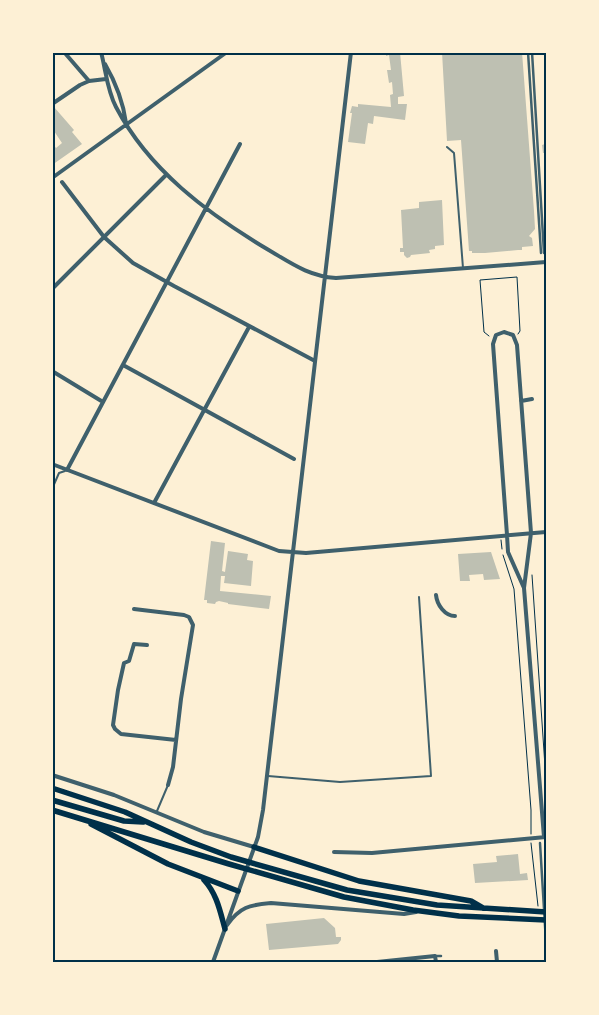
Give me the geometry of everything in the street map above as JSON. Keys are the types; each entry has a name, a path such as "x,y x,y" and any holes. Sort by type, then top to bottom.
{"main road":[{"path":"52,788 101,803 231,857 347,890 414,902 486,910 546,912"},
{"path":"52,800 124,821 148,822"},
{"path":"52,810 320,891 423,911 497,918 546,920"},
{"path":"80,818 109,835 168,864 238,891"},
{"path":"254,847 359,881 470,901 486,910"},
{"path":"202,878 210,887 217,900 225,929"}],"street":[{"path":"64,52 89,81"},
{"path":"101,52 106,79 115,106 149,155 166,175 206,209 298,267 313,274 336,278 546,262"},
{"path":"52,178 227,52"},
{"path":"213,962 252,854 263,810 350,52"},
{"path":"528,52 543,253 532,52"},
{"path":"104,64 113,77 123,103 127,125"},
{"path":"52,104 80,85 89,81 106,79"},
{"path":"67,470 240,144"},
{"path":"52,289 166,175"},
{"path":"62,182 104,237 133,263 248,327 315,361"},
{"path":"154,503 248,327"},
{"path":"334,852 372,853 545,837 524,588 531,534 521,401 515,338 510,333 504,332 496,335 493,340 508,552 524,588"},
{"path":"123,365 294,459"},
{"path":"52,371 103,402"},
{"path":"521,401 532,399"},
{"path":"52,464 279,551 306,552 546,532"},
{"path":"436,595 436,599 445,613 449,616 455,616"},
{"path":"134,610 184,615 192,621 190,650 168,785"},
{"path":"147,645 134,644 129,661 124,663 113,725 117,732 121,734 176,740"},
{"path":"52,775 114,795 204,832 254,847"},
{"path":"540,843 546,942"},
{"path":"225,929 243,908 256,904 271,903 404,914 423,911"},
{"path":"496,951 497,962"},
{"path":"435,956 436,962"},
{"path":"378,962 441,956"}],"lane":[{"path":"447,148 454,153 463,268"},
{"path":"52,489 59,473 67,470"},
{"path":"268,776 340,782 431,776 418,597"},
{"path":"156,812 168,785"}],"path":[{"path":"493,340 484,332 480,280 517,278 520,331 515,338"},
{"path":"501,536 502,554 514,589 531,839 538,897"},
{"path":"532,569 546,781"}],"building":[{"path":"386,52 400,52 404,96 398,97 398,104 407,104 405,120 374,116 373,124 368,123 365,144 348,142 352,106 358,107 358,104 391,107 392,82 389,83 387,70 391,70 389,55 386,56"},
{"path":"442,52 522,52 535,229 529,236 532,238 533,246 522,247 522,250 485,253 472,253 472,251 469,251 461,140 447,141"},
{"path":"54,107 74,130 72,132 82,144 52,165 52,143 56,148 62,143 52,128 52,108"},
{"path":"544,134 546,134 546,153 543,153 542,145 545,144"},
{"path":"442,200 444,245 435,246 435,249 429,250 430,253 411,255 407,258 404,252 400,252 400,248 403,248 401,210 419,208 419,202"},
{"path":"211,541 225,543 222,571 225,572 228,551 248,554 247,560 253,561 251,586 224,583 225,576 221,576 220,591 271,596 269,609 228,604 219,601 215,604 207,603 207,600 204,600"},
{"path":"491,552 500,579 484,580 483,574 469,575 470,581 460,581 458,554"},
{"path":"518,854 520,874 527,873 528,880 475,883 473,864 497,862 496,856"},
{"path":"324,918 335,928 336,937 341,937 338,944 269,950 266,924"}]}
